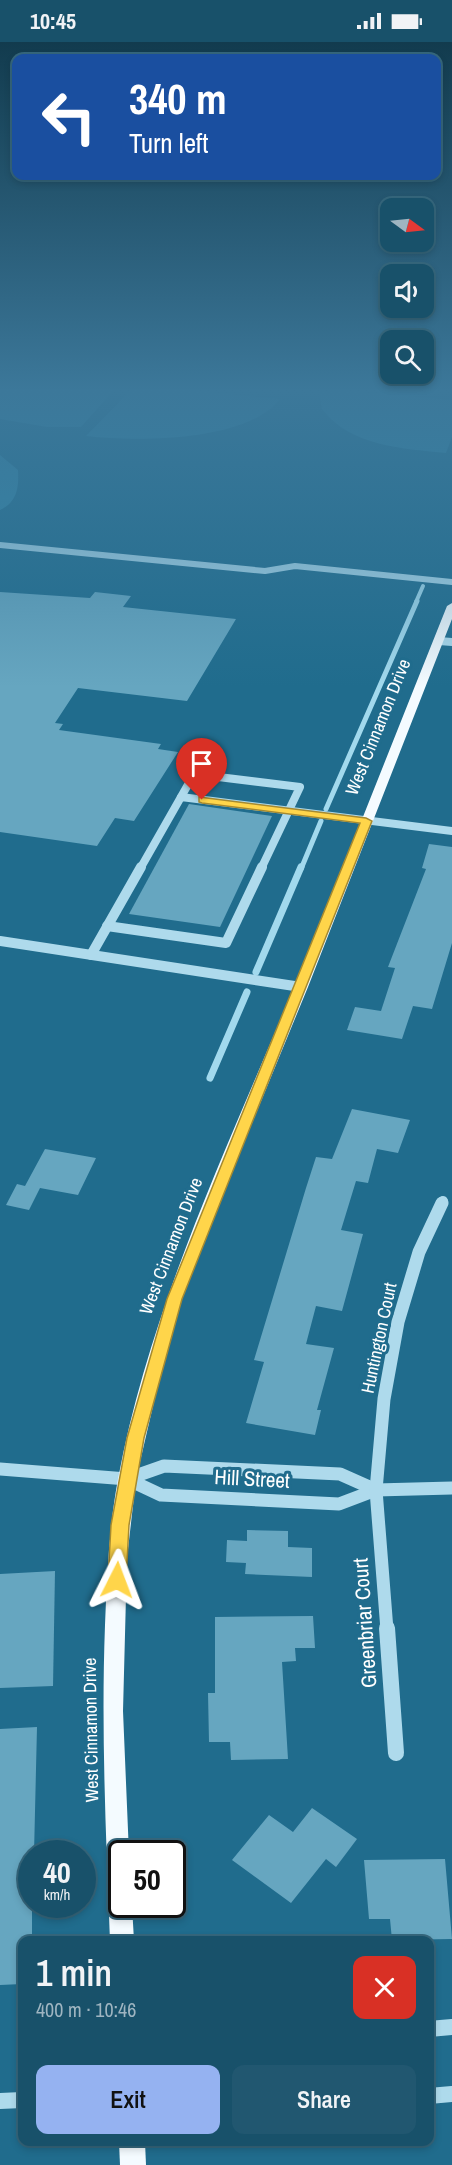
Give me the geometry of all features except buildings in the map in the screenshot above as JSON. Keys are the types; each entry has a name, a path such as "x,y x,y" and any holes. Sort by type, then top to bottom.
{"main road":[{"name":"West Cinnamon Drive","path":"122,1936 112,1711 117,1558 127,1479 151,1376 174,1299 366,821 446,641 452,606"},
{"path":"132,2146 133,2165"}],"street":[{"path":"0,545 265,571 295,566 452,582"},
{"path":"91,955 107,926 194,774 300,787 226,943 107,926"},
{"path":"181,797 452,831"},
{"path":"0,941 301,987"},
{"name":"Huntington Court","path":"376,1490 384,1399 398,1322 418,1252 443,1201"},
{"name":"Hill Street","path":"127,1479 164,1466 340,1474 376,1490"},
{"name":"Hill Street","path":"0,1469 127,1479 161,1496 339,1503 376,1490 452,1488"},
{"name":"Greenbriar Court","path":"376,1490 396,1753"},
{"path":"434,2029 452,2027"},
{"path":"434,2096 452,2094"},
{"path":"0,2101 18,2100"}],"shaded area":[{"path":"0,489 17,489 10,503 0,510"}],"waterway":[{"path":"416,602 423,586"},
{"path":"326,809 417,601"},
{"path":"301,869 321,821"},
{"path":"256,972 301,867"},
{"path":"210,1078 247,992"}],"route":[{"path":"117,1580 120,1525 127,1479 151,1376 174,1299 366,821 202,800"}]}
